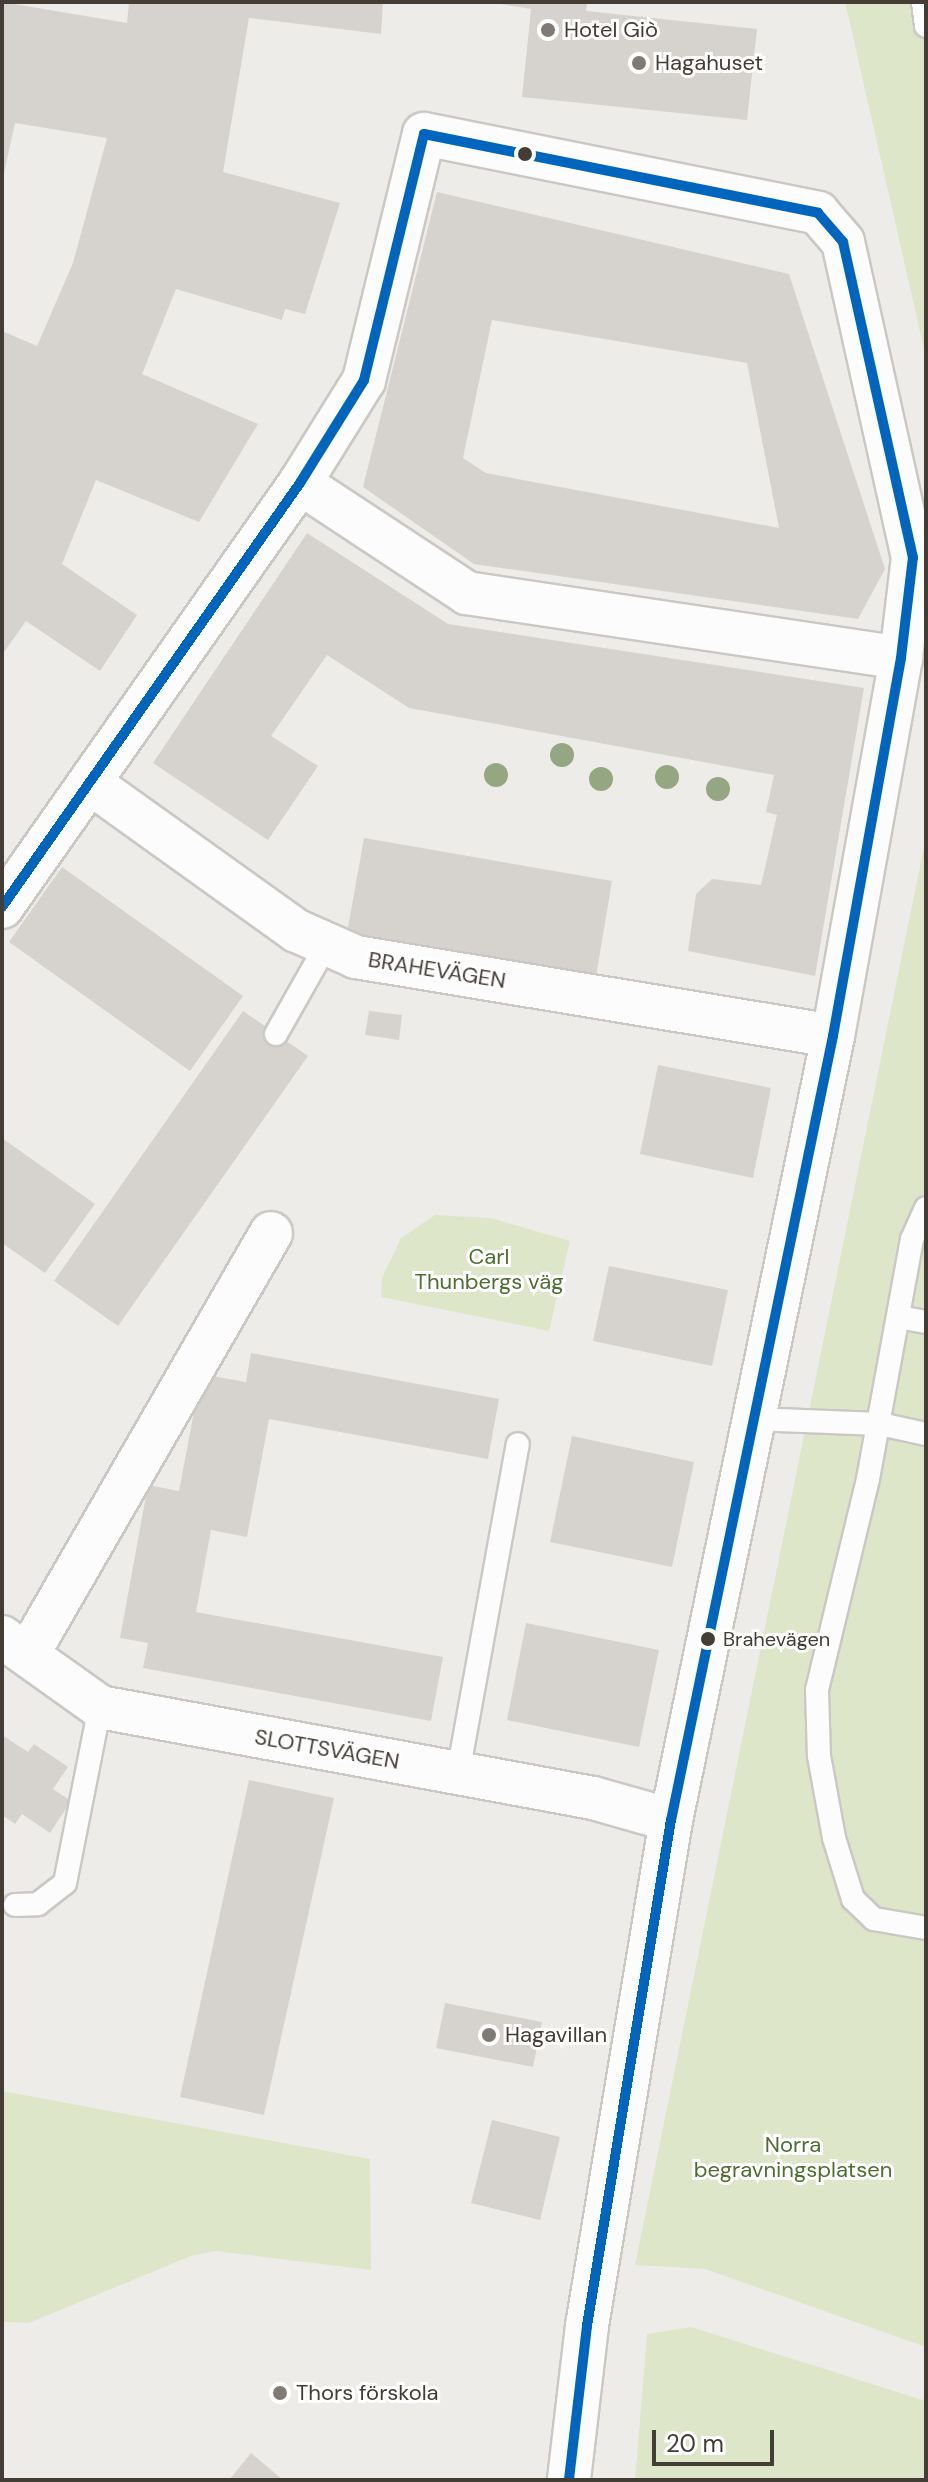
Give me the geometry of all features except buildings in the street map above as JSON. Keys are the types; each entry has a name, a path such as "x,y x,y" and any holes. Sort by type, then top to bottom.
{"street":[{"path":"2,907 300,483 364,380 424,134 818,213 843,242 913,557 901,658 833,1036 671,1820 587,2326 569,2480"},
{"path":"300,483 467,593 901,658"},
{"name":"BRAHEVÄGEN","path":"90,783 297,931 342,950 833,1036"},
{"path":"15,1646 271,1233"},
{"name":"SLOTTSVÄGEN","path":"15,1646 100,1707 593,1798 671,1820"}],"lane":[{"path":"923,2 926,26"},
{"path":"276,1034 342,950"},
{"path":"926,1208 912,1239 880,1424 817,1690 819,1756 834,1838 853,1899 874,1919 926,1928"},
{"path":"898,1317 926,1322"},
{"path":"753,1419 880,1424 926,1434"},
{"path":"458,1773 518,1444"},
{"path":"15,1905 38,1904 65,1883 100,1707"}],"green space":[{"path":"845,2 926,2 926,358"},
{"name":"Norra begravningsplatsen","path":"926,837 926,2347 705,2269 635,2265"},
{"name":"Carl Thunbergs väg","path":"435,1215 491,1218 570,1241 549,1331 381,1297 382,1278 401,1238"},
{"path":"2,2091 370,2159 371,2270 215,2251 191,2256 29,2323 2,2322"},
{"path":"691,2327 926,2401 926,2480 635,2480 647,2334"}],"transit line":[{"path":"2,907 300,483 364,380 424,134 818,213 843,242 913,557 901,658 833,1036 671,1820 587,2326 569,2480"}],"place":[{"name":"Hotel Giò","path":"548,30"},
{"name":"Hagahuset","path":"639,63"},
{"name":"Brahevägen","path":"708,1639"},
{"name":"Hagavillan","path":"489,2035"},
{"name":"Thors förskola","path":"280,2393"}]}
